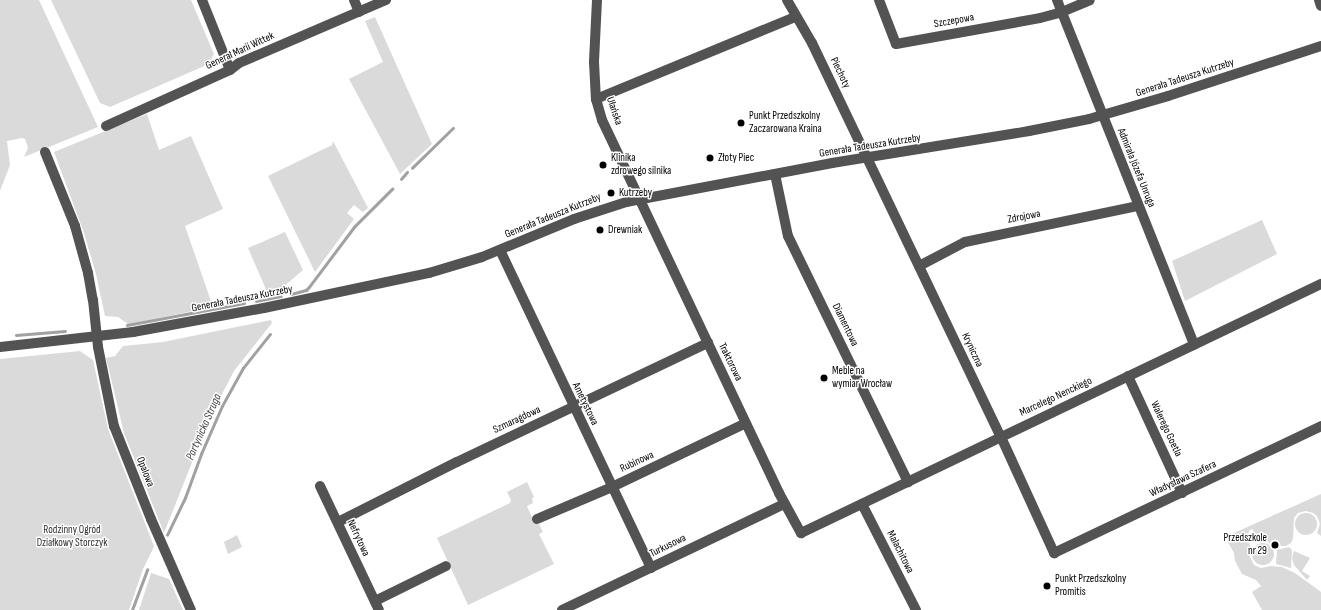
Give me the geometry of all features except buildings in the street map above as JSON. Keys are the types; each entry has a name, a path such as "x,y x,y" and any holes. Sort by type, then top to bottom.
{"street":[{"path":"202,0 230,70"},
{"path":"354,0 358,12"},
{"name":"Generał Marii Wittek","path":"106,126 230,70 240,63 386,0"},
{"name":"Ułańska","path":"597,0 594,62 596,98 602,120 640,199"},
{"name":"Piechoty","path":"787,0 812,43 866,158"},
{"name":"Szczepowa","path":"878,0 896,44 1040,18 1062,12"},
{"name":"Admirała Józefa Unruga","path":"1057,0 1194,345"},
{"path":"1062,12 1090,0"},
{"path":"1318,0 1321,6"},
{"path":"596,98 796,17"},
{"name":"Generała Tadeusza Kutrzeby","path":"0,347 96,336 184,323 373,286 429,273 500,250 574,219 640,199 866,158 1029,131 1103,116 1321,46"},
{"name":"Opalowa","path":"45,152 75,226 83,253 93,300 96,336 114,426 153,525 191,610"},
{"name":"Kryniczna","path":"866,158 1001,437 1054,553"},
{"name":"Diamentowa","path":"775,174 788,236 908,482"},
{"name":"Traktorowa","path":"640,199 784,504 801,533"},
{"name":"Zdrojowa","path":"919,266 965,242 1138,206"},
{"name":"Ametystowa","path":"500,250 573,407 651,568"},
{"name":"Marcelego Nenckiego","path":"801,533 1321,284"},
{"name":"Szmaragdowa","path":"338,522 457,462 708,343"},
{"name":"Walerego Goetla","path":"1128,376 1182,493"},
{"name":"Rubinowa","path":"537,519 612,487 746,423"},
{"name":"Władysława Szafera","path":"1054,553 1321,426"},
{"name":"Nefrytowa","path":"320,486 377,605 446,566"},
{"name":"Turkusowa","path":"562,610 784,504"},
{"name":"Malachitowa","path":"862,504 916,610"}],"green space":[{"path":"0,0 39,0 98,127 24,157 28,148 25,139 22,138 7,141 10,165 0,191"},
{"path":"51,0 191,0 214,54 209,64 110,107 100,103"},
{"path":"375,17 432,144 400,174 349,79 383,62 365,21"},
{"path":"147,114 159,150 191,136 223,209 185,226 213,307 128,324 118,317 105,316 96,274 84,233 54,152"},
{"path":"333,141 368,208 363,212 354,205 347,213 354,219 315,272 268,176 332,145"},
{"path":"1262,220 1277,254 1185,301 1172,261"},
{"path":"285,232 303,270 280,290 268,294 248,248"},
{"path":"271,320 272,323 234,371 210,417 164,533 124,433 106,358 115,356 123,346 163,342"},
{"name":"Rodzinny Ogród Działkowy Storczyk","path":"80,351 93,360 108,429 154,546 143,569 129,610 0,610 0,359"},
{"path":"527,482 534,497 532,498 533,503 527,506 534,522 539,524 543,532 539,534 554,564 468,605 437,538 510,503 511,500 507,492"},
{"path":"1321,494 1321,536 1317,533 1320,524 1317,516 1306,511 1298,513 1294,518 1293,538 1291,543 1286,546 1275,546 1264,540 1258,541 1254,538 1253,529 1250,530 1246,537 1251,547 1250,557 1254,565 1261,568 1271,566 1282,567 1295,573 1321,592 1321,610 1262,610 1252,592 1261,586 1256,580 1242,574 1235,561 1234,553 1225,537"},
{"path":"1306,513 1314,516 1317,524 1314,532 1306,535 1298,532 1295,524 1298,516"},
{"path":"237,535 242,547 228,554 224,542"},
{"path":"1263,543 1271,546 1274,554 1271,562 1263,565 1255,562 1252,554 1255,546"},
{"path":"1289,547 1292,550 1291,568 1276,564 1277,550"},
{"path":"1294,551 1310,558 1302,571 1310,576 1307,580 1294,565 1292,558"},
{"path":"151,573 169,579 183,610 139,610"}],"waterway":[{"name":"Partynicka Struga","path":"412,168 453,128"},
{"name":"Partynicka Struga","path":"401,179 407,172"},
{"name":"Partynicka Struga","path":"291,294 306,290 309,287 354,227 392,189"},
{"path":"256,301 281,296"},
{"path":"127,325 244,303"},
{"path":"16,335 65,331"},
{"name":"Partynicka Struga","path":"167,535 185,498 201,454 222,406 243,368 270,334"},
{"name":"Partynicka Struga","path":"132,610 147,570"}],"place":[{"name":"Punkt Przedszkolny Zaczarowana Kraina","path":"741,123"},
{"name":"Złoty Piec","path":"710,158"},
{"name":"Klinika zdrowego silnika","path":"603,165"},
{"name":"Kutrzeby","path":"611,193"},
{"name":"Drewniak","path":"600,230"},
{"name":"Meble na wymiar Wrocław","path":"824,378"},
{"name":"Przedszkole nr 29","path":"1275,545"},
{"name":"Punkt Przedszkolny Promitis","path":"1047,586"}]}
